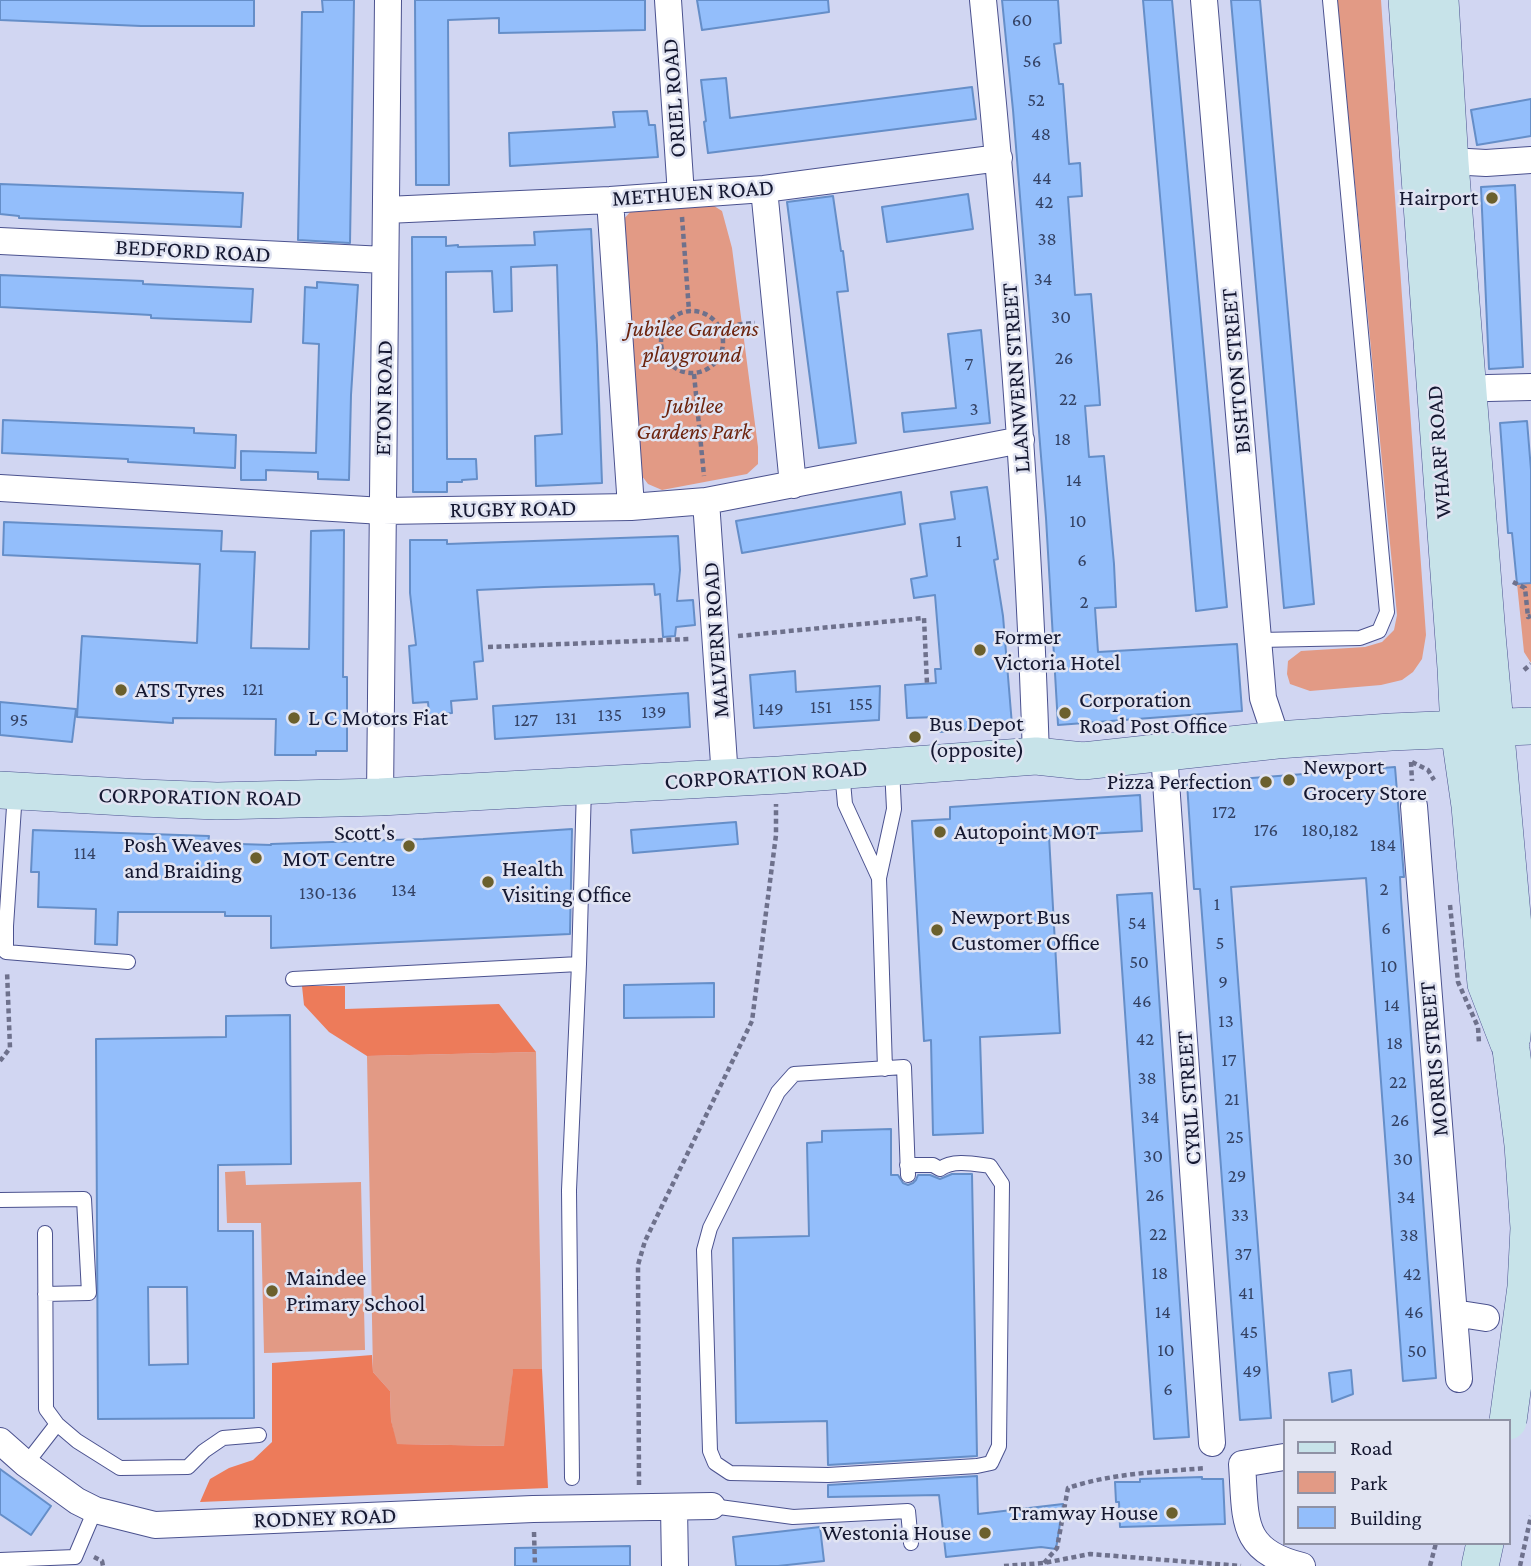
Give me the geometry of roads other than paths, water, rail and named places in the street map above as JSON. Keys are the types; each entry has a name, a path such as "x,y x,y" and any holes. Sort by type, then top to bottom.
{"main road":[{"name":"WHARF ROAD","path":"1407,0 1459,729 1470,806 1472,901"},
{"name":"WHARF ROAD","path":"1440,0 1485,610 1513,727 1472,901"},
{"name":"CORPORATION ROAD","path":"7,790 217,801 380,797 776,775 1036,756 1083,761 1277,740 1513,727"},
{"path":"1472,901 1496,1052 1523,1145 1529,1228 1526,1287 1508,1419"},
{"path":"1480,1566 1485,1545"}],"street":[{"name":"ETON ROAD","path":"380,797 388,0"},
{"name":"ORIEL ROAD","path":"668,0 681,195"},
{"name":"LLANWERN STREET","path":"984,0 1021,440 1036,756"},
{"name":"BISHTON STREET","path":"1204,0 1264,703 1277,740"},
{"name":"METHUEN ROAD","path":"386,211 764,189 999,158"},
{"path":"1468,162 1531,160"},
{"path":"764,189 793,485"},
{"path":"610,200 631,507"},
{"name":"BEDFORD ROAD","path":"0,241 385,260"},
{"path":"1488,388 1531,387"},
{"name":"RUGBY ROAD","path":"0,488 383,511 631,507 706,501 1021,440"},
{"name":"MALVERN ROAD","path":"706,501 725,778"},
{"name":"CYRIL STREET","path":"1164,753 1212,1443"},
{"name":"MORRIS STREET","path":"1414,806 1459,1379"},
{"path":"1454,1313 1486,1318"},
{"path":"1510,1421 1531,1420"},
{"name":"RODNEY ROAD","path":"0,1441 26,1464 78,1501 95,1510 155,1525 533,1509 712,1506"},
{"path":"1282,1457 1242,1464 1246,1517 1252,1537 1260,1547 1284,1562 1302,1566"},
{"path":"674,1507 676,1566"}],"lane":[{"path":"1259,640 1360,638 1379,631 1387,612 1330,0"},
{"path":"885,1069 879,878 894,809 892,767"},
{"path":"842,770 845,804 879,878"},
{"path":"572,1479 569,1190 584,786"},
{"path":"7,790 6,952 128,962"},
{"path":"293,979 579,964"},
{"path":"904,1067 908,1170 933,1165 940,1171 947,1164 990,1166 1002,1184 999,1446 991,1463 977,1466 828,1475 730,1473 715,1463 710,1451 704,1250 710,1228 778,1092 794,1074 885,1069 904,1067"},
{"path":"0,1200 85,1199 89,1293 45,1294"},
{"path":"45,1233 46,1409 57,1424 77,1441 120,1468 188,1467 204,1451 223,1438 259,1435"},
{"path":"26,1464 57,1424"},
{"path":"712,1506 793,1517 908,1511 911,1543"},
{"path":"0,1560 75,1557 95,1510"}],"place":[{"name":"Hairport","path":"1492,198"},
{"name":"Former Victoria Hotel","path":"980,650"},
{"name":"ATS Tyres","path":"121,690"},
{"name":"Corporation Road Post Office","path":"1065,713"},
{"name":"L C Motors Fiat","path":"294,718"},
{"name":"Bus Depot (opposite)","path":"915,737"},
{"name":"Newport Grocery Store","path":"1289,780"},
{"name":"Pizza Perfection","path":"1266,782"},
{"name":"Autopoint MOT","path":"940,832"},
{"name":"Scott's MOT Centre","path":"409,846"},
{"name":"Posh Weaves and Braiding","path":"256,858"},
{"name":"Health Visiting Office","path":"488,882"},
{"name":"Newport Bus Customer Office","path":"937,930"},
{"name":"Maindee Primary School","path":"272,1291"},
{"name":"Tramway House","path":"1172,1513"},
{"name":"Westonia House","path":"985,1533"}],"park label":[{"name":"Jubilee Gardens playground","path":"692,342"},
{"name":"Jubilee Gardens Park","path":"694,419"}]}
